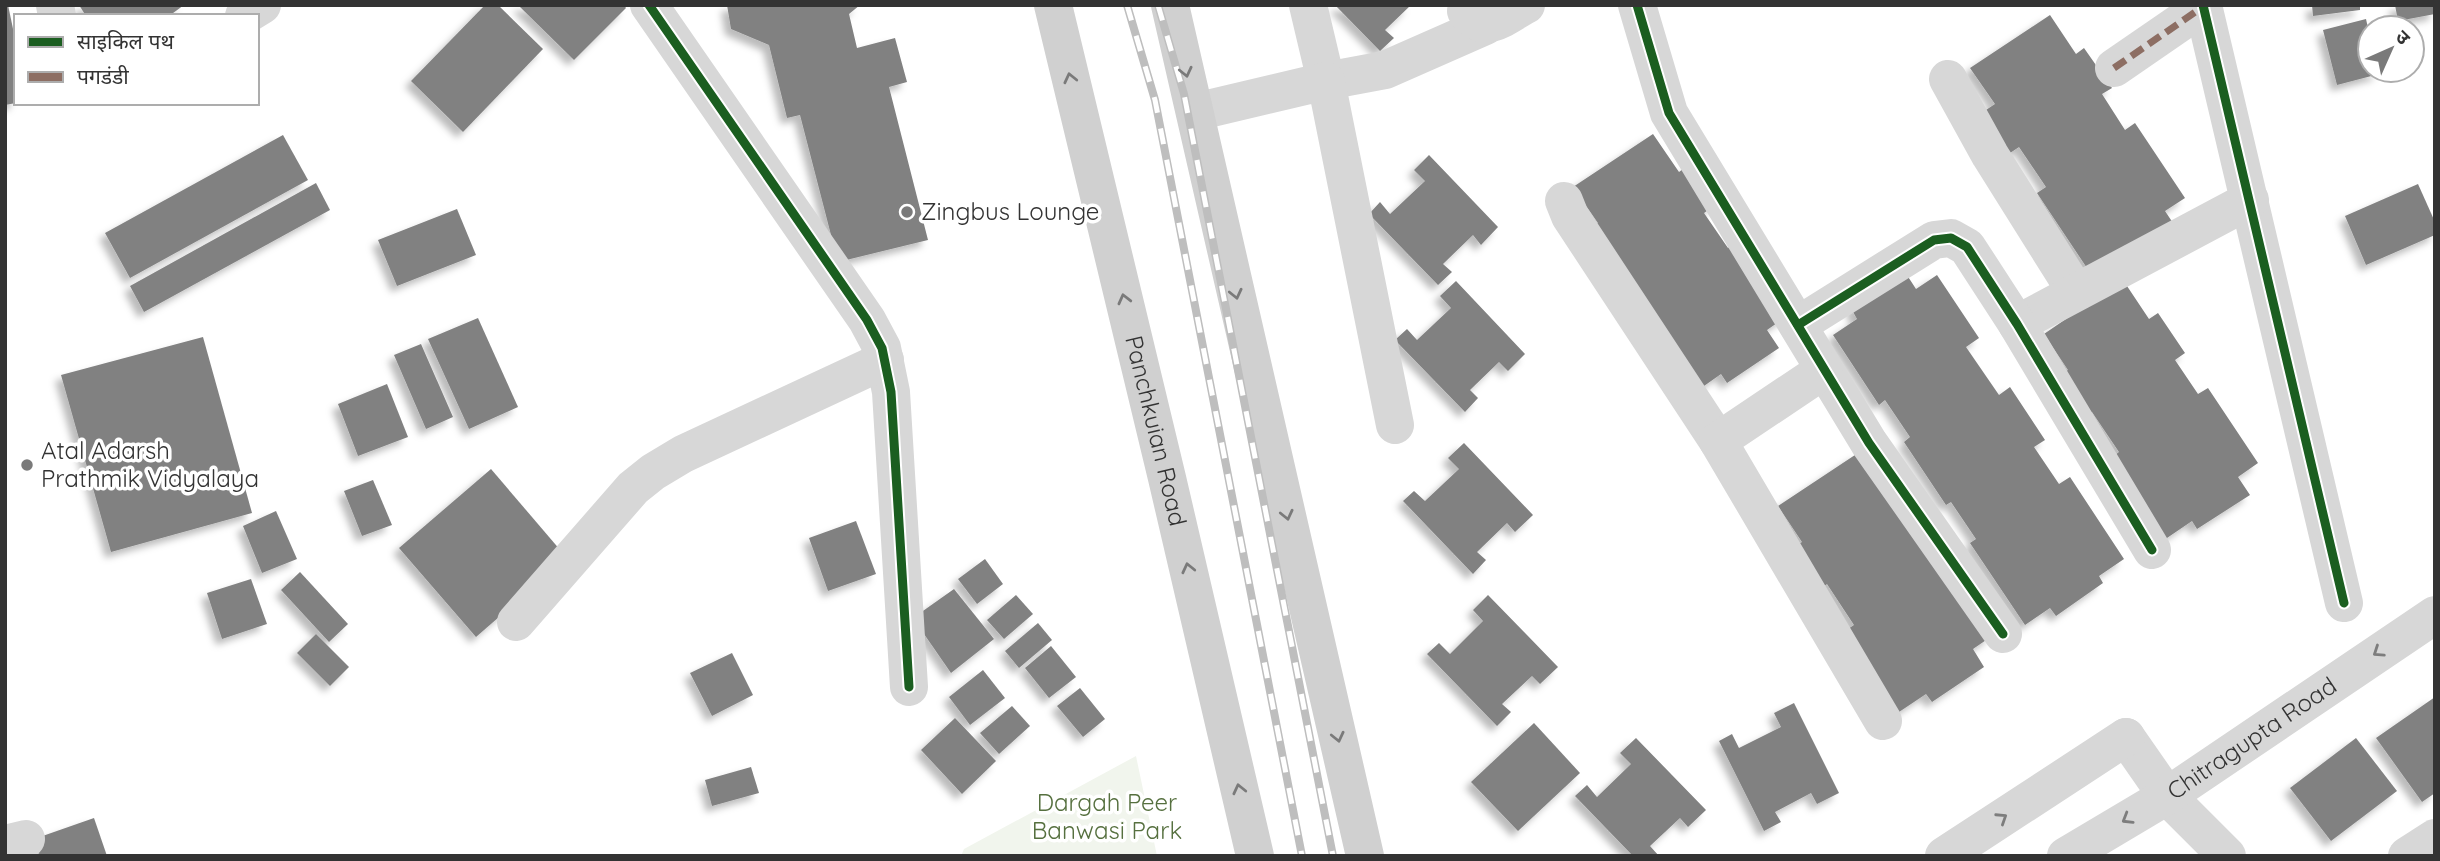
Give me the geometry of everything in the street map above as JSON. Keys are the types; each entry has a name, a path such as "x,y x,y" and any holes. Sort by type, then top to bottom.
{"main road":[{"name":"Panchkuian Road","path":"1053,5 1255,856"},
{"path":"1170,5 1365,856"}],"street":[{"path":"649,5 867,320 882,348 891,392 909,687"},
{"path":"1308,5 1326,81 1395,425"},
{"path":"1195,112 1385,70 1475,15 1527,5"},
{"path":"1637,5 1669,113 1869,443 2003,634"},
{"path":"2114,68 2204,6 2344,603"},
{"path":"1948,79 1990,155 2076,292"},
{"path":"2017,324 2250,200"},
{"path":"1564,201 1570,216 1718,441 1883,721"},
{"path":"1798,325 1934,240 1951,238 1967,247 2017,324 2152,550"},
{"path":"516,622 632,488 653,472 683,454 885,360"},
{"path":"1718,441 1824,370"},
{"name":"Chitragupta Road","path":"2066,856 2167,796 2435,615"},
{"path":"1944,856 2126,737 2167,796 2227,856"},
{"path":"2407,856 2435,838"}],"green space":[{"name":"Dargah Peer Banwasi Park","path":"1136,756 1157,856 961,856 964,849"}],"building":[{"path":"5,5 8,5 14,34 14,103 5,105"},
{"path":"79,5 184,5 172,14 85,14"},
{"path":"485,5 498,5 543,49 463,132 411,81"},
{"path":"520,5 624,5 626,8 574,60"},
{"path":"727,5 860,5 849,14 857,48 895,38 907,82 889,87 928,240 838,262 800,115 787,118 769,45 731,29"},
{"path":"1335,5 1411,5 1385,30 1394,38 1380,51"},
{"path":"2312,5 2360,5 2360,10 2313,16"},
{"path":"2395,5 2435,5 2435,14 2397,14"},
{"path":"2050,15 2076,54 2084,48 2112,88 2102,94 2125,130 2135,123 2185,198 2165,211 2177,229 2091,274 2037,193 2046,187 2019,147 2010,153 1983,112 1995,104 1970,68"},
{"path":"2356,22 2356,80 2337,85 2323,30"},
{"path":"1653,134 1679,172 1687,166 1714,206 1704,213 1728,248 1737,241 1787,316 1767,330 1779,348 1727,383 1721,374 1694,393 1586,230 1598,223 1573,187"},
{"path":"283,135 308,180 130,278 105,233"},
{"path":"1429,155 1498,227 1481,245 1473,235 1443,264 1452,272 1438,285 1369,214 1380,202 1390,214 1425,181 1414,170"},
{"path":"316,183 330,210 144,312 130,286"},
{"path":"2418,184 2435,222 2435,235 2366,265 2345,216"},
{"path":"457,209 476,255 397,286 378,240"},
{"path":"1905,272 1916,289 1937,275 1979,338 1966,347 1999,395 2010,387 2045,440 2034,447 2059,484 2070,477 2124,559 2099,576 2103,583 2056,616 2050,608 2025,625 1970,543 1976,539 1951,502 1946,505 1904,442 1910,437 1885,400 1879,405 1833,335 1857,319 1851,308"},
{"path":"2123,280 2149,319 2158,313 2185,353 2175,360 2198,394 2208,388 2258,463 2238,477 2250,495 2197,529 2192,521 2164,540 2110,459 2119,452 2092,412 2083,418 2056,378 2068,370 2044,334"},
{"path":"1456,281 1525,354 1508,371 1499,362 1470,390 1478,398 1465,412 1395,340 1407,329 1417,340 1451,308 1440,296"},
{"path":"478,318 518,407 469,429 428,339"},
{"path":"203,337 252,513 111,552 61,375"},
{"path":"421,344 453,417 426,429 394,355"},
{"path":"387,384 408,437 358,456 338,404"},
{"path":"1464,443 1533,515 1515,532 1507,523 1477,552 1486,560 1473,574 1403,501 1414,491 1425,501 1459,469 1448,458"},
{"path":"1858,453 1992,636 1973,649 1984,667 1932,702 1926,694 1899,712 1845,631 1854,625 1827,584 1818,591 1790,550 1802,542 1778,506"},
{"path":"491,469 567,558 476,637 399,548"},
{"path":"373,480 392,525 362,536 344,491"},
{"path":"276,511 297,559 262,573 243,526"},
{"path":"856,521 876,574 828,591 809,538"},
{"path":"985,559 1003,584 977,604 958,579"},
{"path":"300,572 348,624 329,642 281,590"},
{"path":"251,579 267,624 222,639 207,593"},
{"path":"954,589 994,639 951,673 913,618"},
{"path":"1016,595 1033,614 1004,639 987,620"},
{"path":"1488,595 1558,667 1540,684 1532,676 1502,704 1511,712 1497,726 1427,654 1439,643 1450,654 1483,621 1473,610"},
{"path":"1038,623 1052,640 1019,668 1005,651"},
{"path":"316,634 349,667 330,686 297,653"},
{"path":"1051,646 1076,677 1049,698 1025,668"},
{"path":"732,653 753,695 712,716 690,673"},
{"path":"983,670 1005,698 970,725 949,697"},
{"path":"1080,688 1105,719 1083,737 1057,706"},
{"path":"2435,697 2435,793 2422,802 2376,738"},
{"path":"1794,703 1839,793 1817,804 1811,793 1775,812 1781,822 1764,831 1719,741 1732,734 1739,748 1781,727 1774,713"},
{"path":"1012,706 1030,726 999,754 980,733"},
{"path":"955,718 996,761 962,794 921,750"},
{"path":"1534,723 1580,773 1518,831 1471,782"},
{"path":"1636,738 1706,810 1688,827 1680,818 1650,846 1659,856 1633,856 1575,796 1587,785 1597,797 1631,764 1620,753"},
{"path":"2356,738 2397,791 2331,841 2290,788"},
{"path":"751,767 759,793 712,806 705,780"},
{"path":"94,818 107,856 40,856 34,839"}],"railway":[{"path":"1127,5 1155,100 1302,856"},
{"path":"1158,5 1184,94 1333,856"}],"marked path":[{"path":"2114,68 2204,6"}],"cycle path":[{"path":"649,5 867,320 882,348 891,392 909,687"},
{"path":"1637,5 1669,113 1869,443 2003,634"},
{"path":"2203,5 2344,603"},
{"path":"1798,325 1934,240 1951,238 1967,247 2017,324 2152,550"}],"place":[{"name":"Zingbus Lounge","path":"907,212"},
{"name":"Atal Adarsh Prathmik Vidyalaya","path":"27,465"}]}
